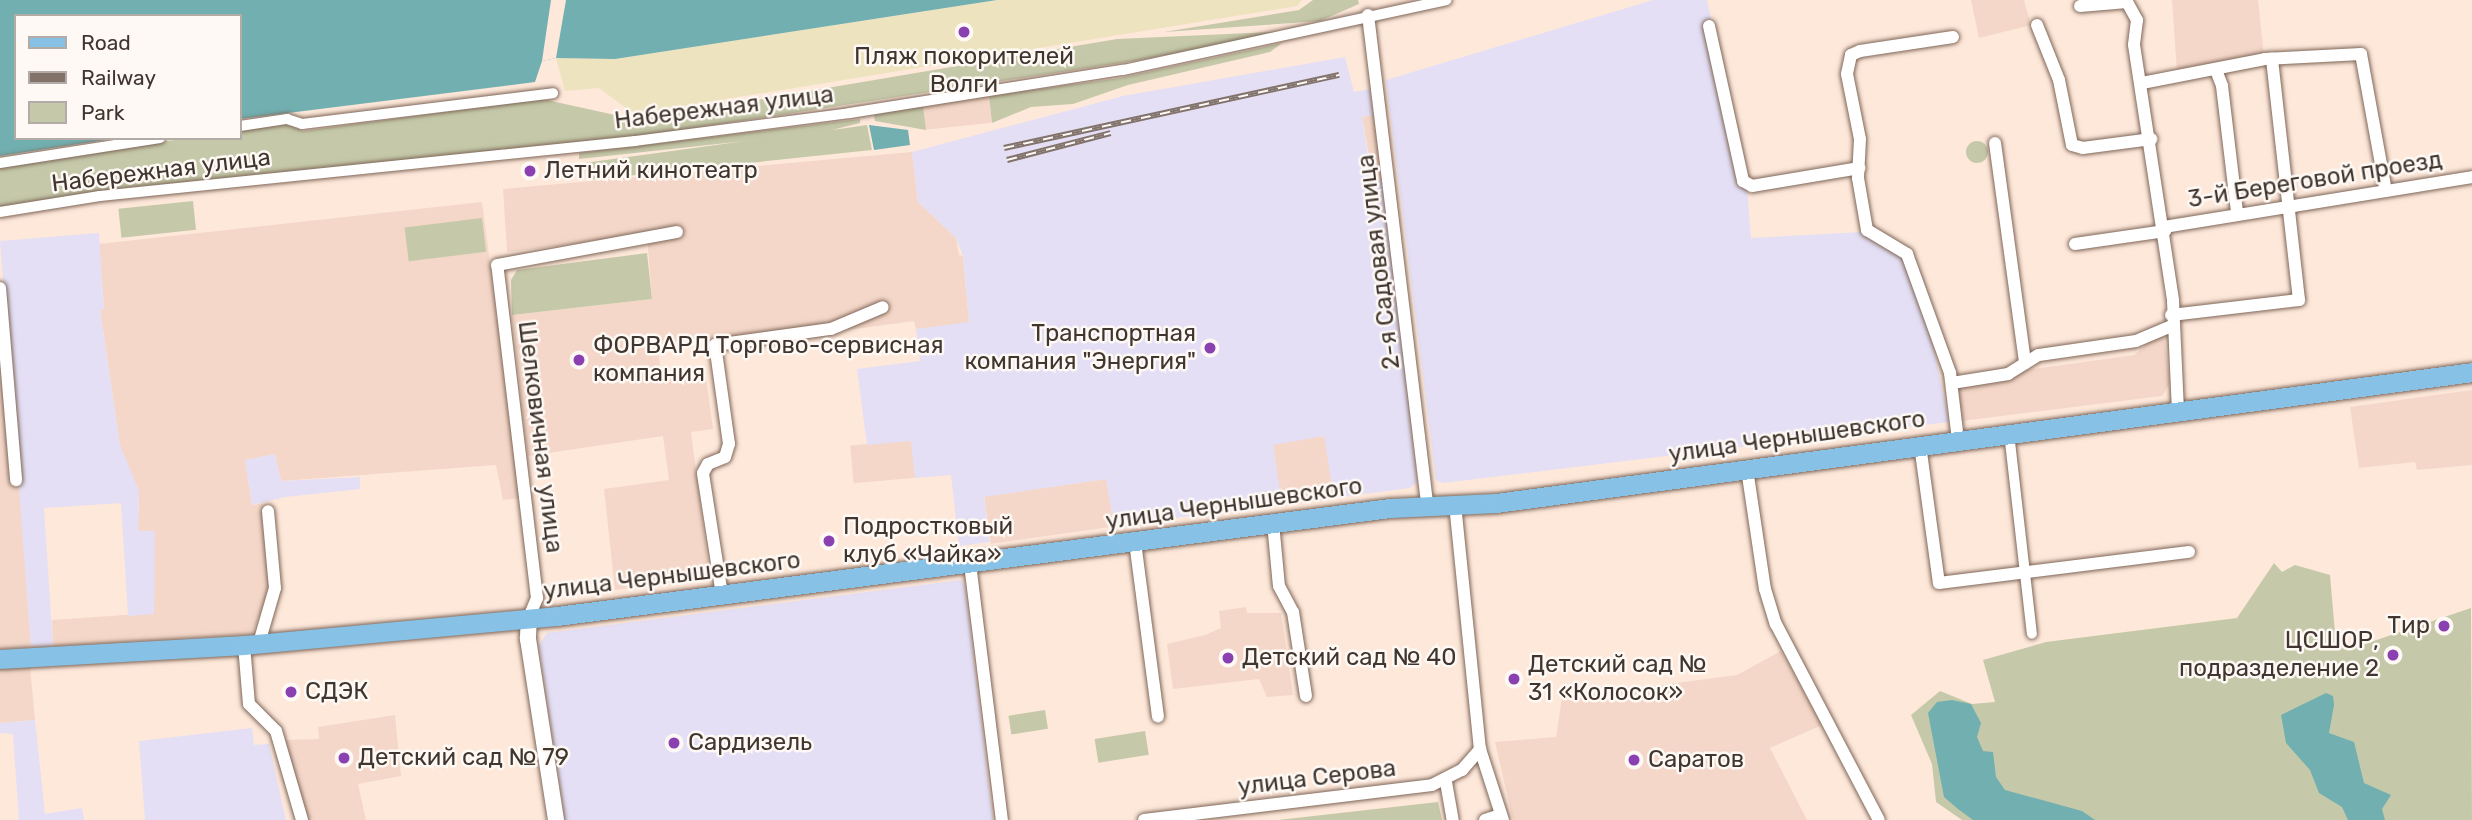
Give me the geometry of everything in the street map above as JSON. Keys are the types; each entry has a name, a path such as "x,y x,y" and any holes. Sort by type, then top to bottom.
{"main road":[{"name":"улица Чернышевского","path":"0,659 251,644 722,595 1273,523 1427,505 1496,503 2472,372"}],"street":[{"name":"Набережная улица","path":"0,212 100,196 635,141 850,113 1123,70 1447,0"},
{"path":"2080,6 2127,2 2137,20 2134,45 2165,229 2178,411"},
{"name":"2-я Садовая улица","path":"1368,15 1427,505"},
{"path":"2037,25 2059,80 2072,145 2083,148 2151,139"},
{"path":"1709,26 1744,181 1752,186 1859,169"},
{"path":"1953,37 1851,55 1848,94 1860,139 1859,169 1867,230 1907,254 1952,383 1958,440"},
{"path":"2142,83 2273,59 2361,54 2386,191"},
{"path":"1952,383 2008,374 2039,355 2136,341 2171,321 2299,300 2291,205 2273,59"},
{"path":"2216,70 2222,86 2237,212"},
{"path":"242,126 287,119 302,124 553,93"},
{"path":"0,163 147,140"},
{"path":"1996,143 2025,363"},
{"name":"3-й Береговой проезд","path":"2075,244 2165,229 2237,212 2472,177"},
{"name":"Шелковичная улица","path":"556,820 528,639 529,617 537,598 497,265 677,232"},
{"path":"0,288 16,480"},
{"path":"722,595 704,473 708,464 725,457 729,444 715,345 831,329 883,307"},
{"path":"2009,433 2023,574 2032,634"},
{"path":"1920,444 1939,583 2189,552"},
{"path":"1747,469 1765,589 1776,624 1879,820"},
{"path":"1455,504 1480,749 1502,818 1485,820"},
{"path":"268,511 275,588 251,644 249,704 276,732 302,820"},
{"path":"1273,523 1279,586 1293,612 1306,696"},
{"path":"1135,542 1158,716"},
{"path":"970,564 1002,820"},
{"path":"1452,820 1446,782 1480,749"},
{"name":"улица Серова","path":"1144,820 1446,782"}],"shaded area":[{"path":"1653,0 1707,0 1747,188 1751,238 1862,232 1904,255 1926,311 1949,422 1443,483 1436,480 1386,80"},
{"path":"1971,0 2024,0 2031,25 1979,38"},
{"path":"2172,0 2258,0 2264,56 2177,72"},
{"path":"1345,57 1354,92 1370,89 1374,115 1362,117 1372,180 1385,179 1417,482 1410,488 1334,498 1324,436 1273,445 1282,504 1114,526 1106,479 984,497 990,542 959,546 951,475 915,478 911,441 867,445 857,369 920,361 916,329 969,322 963,256 956,238 918,202 912,152 1123,96"},
{"path":"989,96 992,123 925,130 922,103"},
{"path":"1374,115 1385,179 1373,181 1362,117"},
{"path":"912,152 918,202 956,238 959,255 963,256 969,323 916,329 914,321 848,330 847,320 821,327 658,344 661,375 705,371 713,429 691,432 710,578 615,590 604,489 669,480 663,436 528,456 512,315 652,299 647,235 507,252 503,189"},
{"path":"482,202 521,498 503,500 496,465 281,481 275,454 245,460 252,505 263,503 271,586 252,634 53,646 52,620 154,613 154,531 138,531 139,491 125,465 120,445 100,309 104,308 99,244"},
{"path":"99,233 104,309 100,310 120,445 139,491 138,531 155,531 154,614 128,616 121,503 44,508 53,646 31,647 0,241"},
{"path":"0,323 9,482 19,482 31,647 0,649"},
{"path":"2159,334 2164,338 2170,383 2162,396 1961,421 1956,387 2019,371 2134,355"},
{"path":"2472,390 2472,465 2417,470 2415,462 2359,468 2350,407"},
{"path":"1325,436 1334,498 1281,506 1273,443"},
{"path":"912,440 915,478 854,483 850,445"},
{"path":"275,454 281,481 360,477 360,489 285,497 252,505 245,460"},
{"path":"1107,479 1114,527 991,544 984,496"},
{"path":"961,580 965,586 993,820 565,820 539,645 547,633"},
{"name":"Детский сад № 40","path":"1246,607 1247,613 1281,613 1293,695 1267,697 1259,679 1173,689 1167,644 1205,635 1221,628 1219,611"},
{"path":"1781,651 1822,725 1770,748 1807,820 1513,820 1495,742 1556,737 1562,698 1737,675"},
{"path":"30,667 35,720 0,723 0,669"},
{"name":"Детский сад № 79","path":"395,715 401,776 358,784 366,820 308,820 284,740 319,739 318,727"},
{"path":"35,720 45,814 82,808 84,820 19,820 13,734 0,733 0,723"},
{"path":"252,728 254,745 269,744 286,820 145,820 139,741"}],"green space":[{"path":"1313,0 1358,0 1359,4 1320,21 1164,32 1299,10"},
{"path":"1293,31 1140,60 635,137 107,190 0,208 0,166 175,140 242,140 242,131 286,124 303,131 542,99 638,120 1117,39"},
{"path":"1282,43 1270,52 1128,85 1073,104 1031,107 992,123 989,96 1120,78"},
{"path":"923,106 926,130 875,121 874,115"},
{"path":"860,119 860,123 832,130 867,125 872,150 588,180 584,163 745,141 579,159 579,153"},
{"path":"1977,141 1985,144 1988,152 1985,160 1977,163 1969,160 1966,152 1969,144"},
{"path":"193,201 196,230 121,238 118,209"},
{"path":"482,218 486,252 409,261 405,228"},
{"path":"647,253 652,299 512,315 511,280 517,270"},
{"path":"2274,563 2282,572 2295,565 2330,575 2335,633 2350,649 2471,608 2472,820 1962,820 1936,802 1932,764 1911,715 1940,691 1972,704 1995,702 1983,660 2046,642 2237,618"},
{"path":"1045,710 1048,729 1011,735 1008,716"},
{"path":"1145,731 1149,755 1098,763 1095,739"},
{"path":"1438,802 1442,820 1278,820"}],"sand":[{"name":"Пляж покорителей Волги","path":"997,0 1302,0 1297,6 634,114 599,88 565,91 556,58 615,59"}],"water":[{"path":"0,0 997,0 615,59 556,58 542,61 535,82 242,119 242,14 14,14 14,140 105,140 0,156"},
{"path":"869,125 908,130 910,145 874,150"},
{"path":"2326,693 2333,696 2334,705 2329,733 2354,742 2364,783 2391,795 2382,809 2385,820 2348,820 2342,807 2319,793 2310,770 2286,743 2281,715"},
{"path":"1952,700 1971,704 1981,723 1977,737 1983,751 1993,752 1996,777 2005,790 2082,811 2095,820 1973,820 1958,809 1944,797 1928,713 1937,702"}],"pier":[{"path":"551,0 566,0 556,58 542,61"}],"railway":[{"path":"1004,148 1339,75"},
{"path":"1007,160 1111,133"}],"place":[{"name":"Пляж покорителей Волги","path":"964,32"},
{"name":"Летний кинотеатр","path":"530,171"},
{"name":"Транспортная компания \"Энергия\"","path":"1210,348"},
{"name":"ФОРВАРД Торгово-сервисная компания","path":"579,360"},
{"name":"Подростковый клуб «Чайка»","path":"829,541"},
{"name":"Тир","path":"2444,626"},
{"name":"ЦСШОР, подразделение 2","path":"2393,655"},
{"name":"Детский сад № 40","path":"1228,658"},
{"name":"Детский сад № 31 «Колосок»","path":"1514,679"},
{"name":"СДЭК","path":"291,692"},
{"name":"Сардизель","path":"674,743"},
{"name":"Детский сад № 79","path":"344,758"},
{"name":"Саратов","path":"1634,760"}]}
